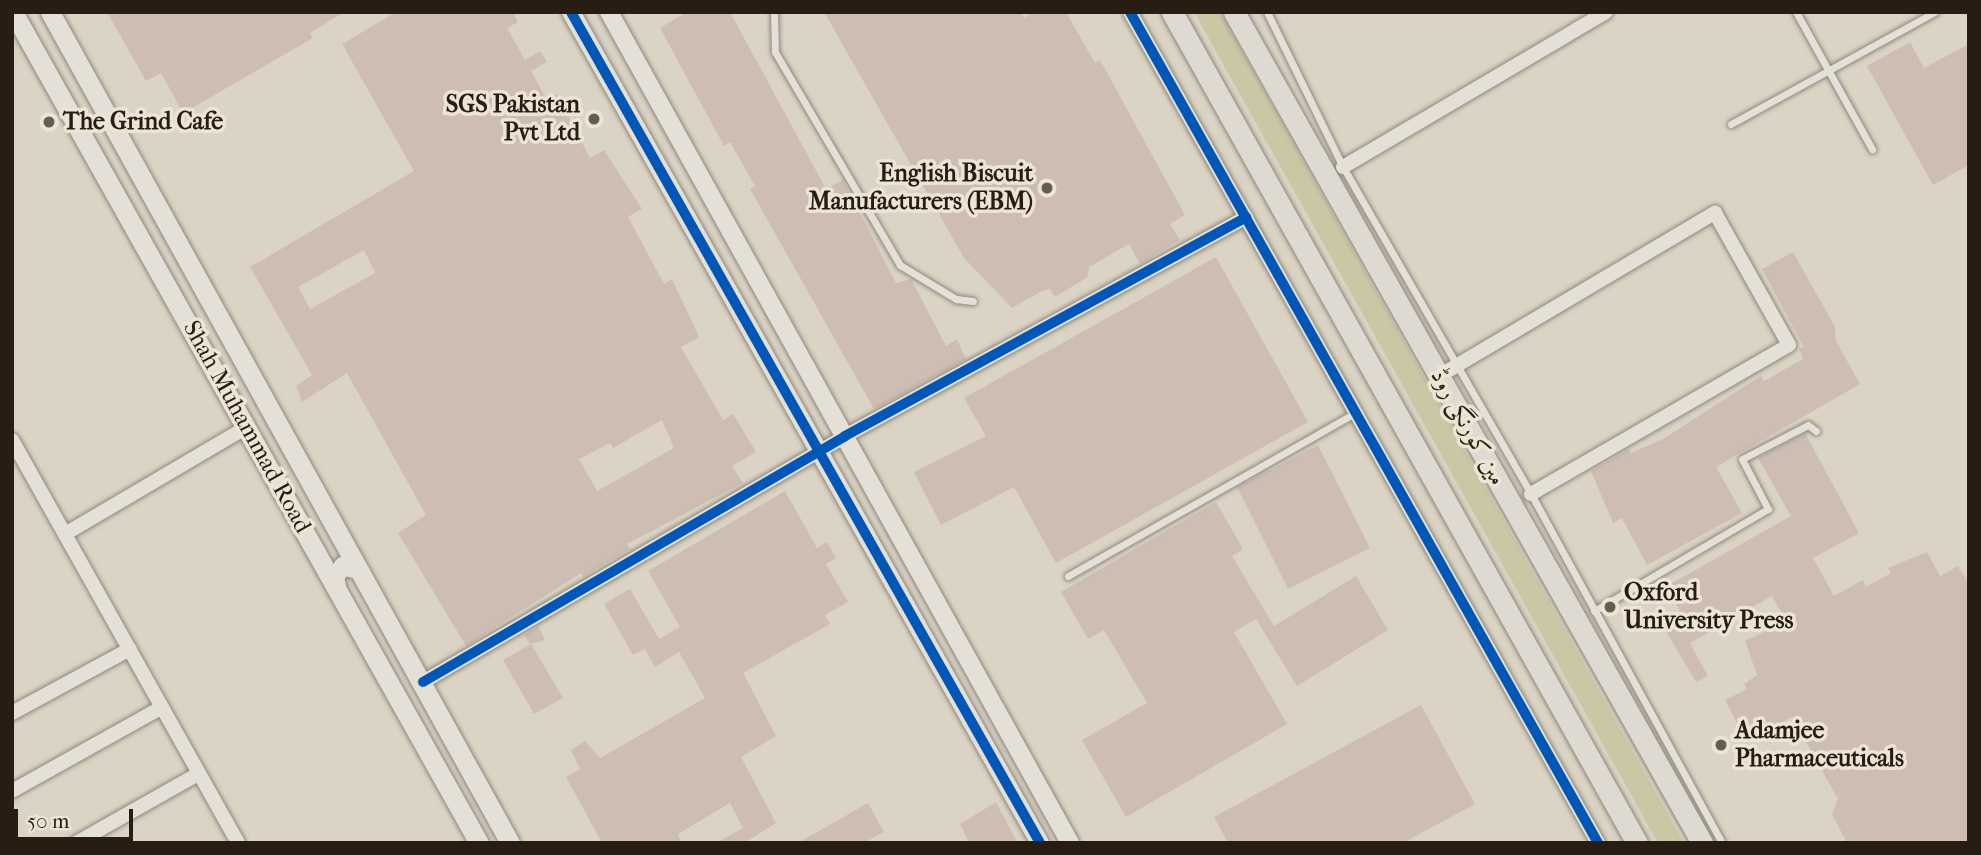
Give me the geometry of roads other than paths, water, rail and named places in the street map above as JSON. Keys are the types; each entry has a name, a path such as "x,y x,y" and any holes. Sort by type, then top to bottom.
{"main road":[{"name":"Shah Muhammad Road","path":"13,12 479,843"},
{"name":"Shah Muhammad Road","path":"50,12 510,843"},
{"path":"1172,12 1637,843"},
{"name":"مین کورنگی روڈ","path":"1234,12 1447,371 1702,843"}],"street":[{"path":"571,12 1040,843"},
{"path":"609,12 1070,843"},
{"path":"1130,12 1598,843"},
{"path":"1343,167 1606,12"},
{"path":"682,208 709,191"},
{"path":"1447,371 1715,213 1789,345 1531,494"},
{"path":"423,682 845,436 1246,217"},
{"path":"65,534 247,427"},
{"path":"12,440 238,843"},
{"path":"318,553 335,560 342,556 344,544"},
{"path":"337,586 335,577 343,566 360,571"},
{"path":"14,709 130,649"},
{"path":"12,791 162,707"},
{"path":"76,843 198,774"}],"lane":[{"path":"774,12 775,52 900,265 956,299 973,301"},
{"path":"1266,12 1447,371 1531,494 1722,843"},
{"path":"1796,12 1872,149"},
{"path":"1731,124 1935,12"},
{"path":"1068,576 1356,412"},
{"path":"1594,611 1768,509 1742,459 1808,425 1816,431"}],"place":[{"name":"SGS Pakistan Pvt Ltd","path":"594,119"},
{"name":"The Grind Cafe","path":"49,122"},
{"name":"English Biscuit Manufacturers (EBM)","path":"1047,188"},
{"name":"Oxford University Press","path":"1610,607"},
{"name":"Adamjee Pharmaceuticals","path":"1721,745"}]}
